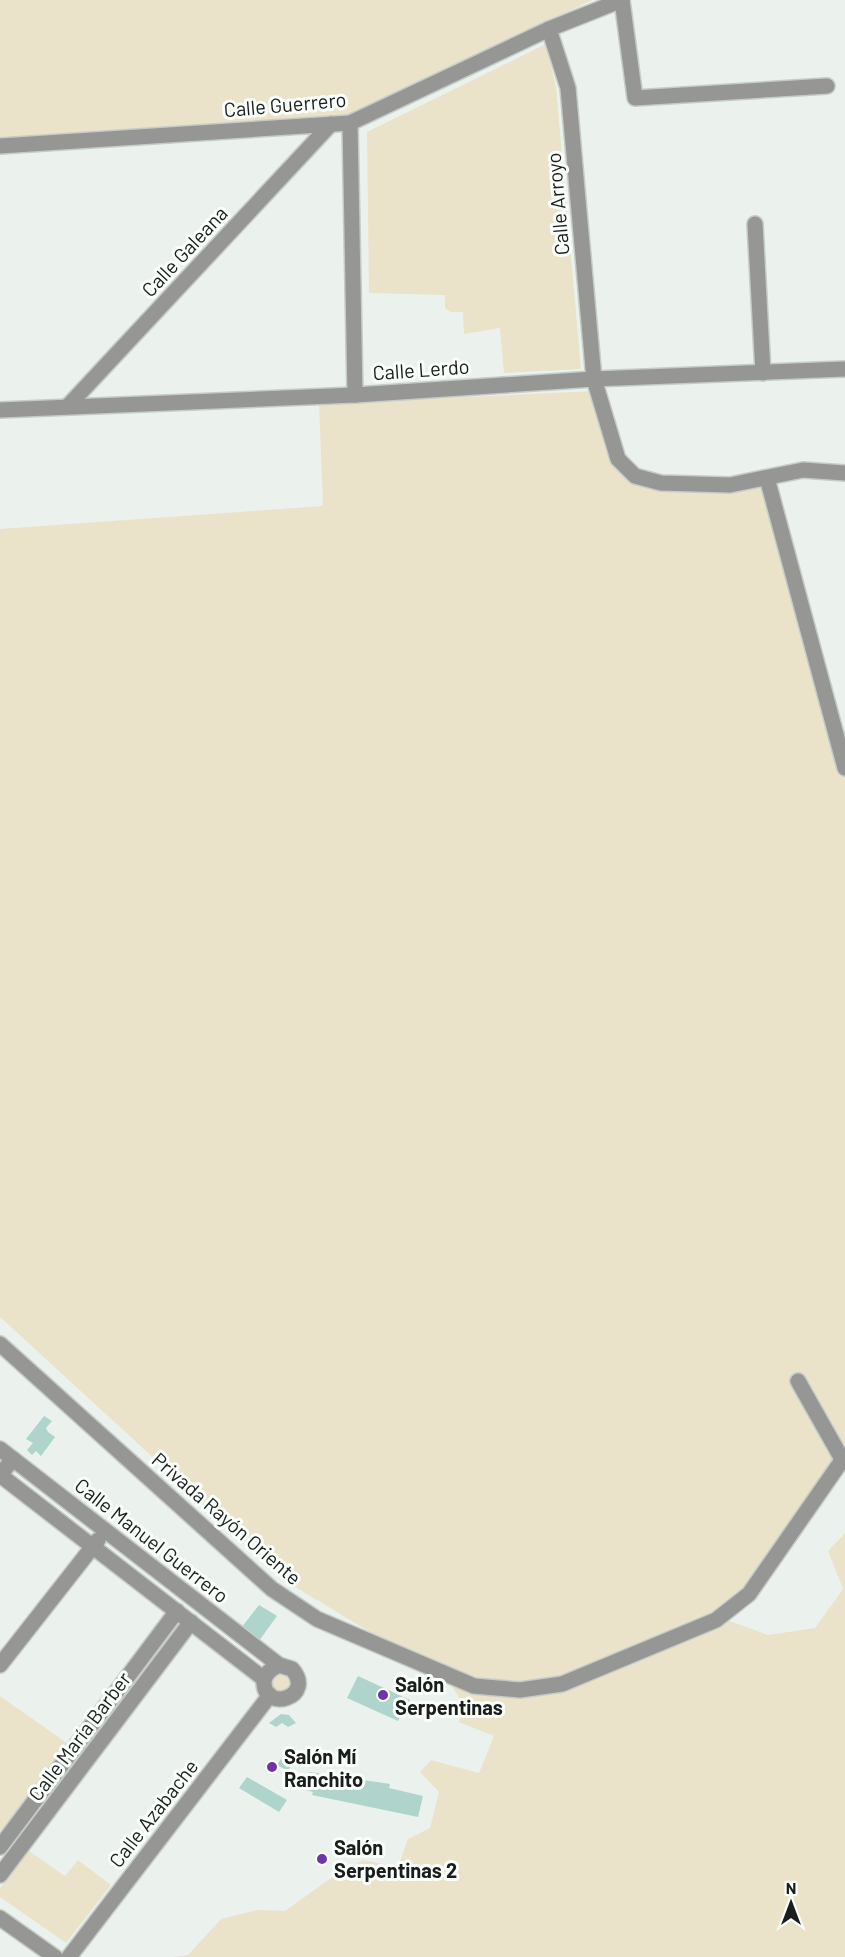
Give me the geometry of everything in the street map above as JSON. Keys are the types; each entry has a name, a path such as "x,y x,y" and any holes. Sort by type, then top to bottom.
{"street":[{"name":"Calle Guerrero","path":"0,146 350,123 549,29 622,0"},
{"path":"622,0 635,98 827,86"},
{"name":"Calle Arroyo","path":"549,29 568,88 594,379 618,459 635,476 661,483 730,485 803,470 845,472"},
{"path":"350,123 355,394"},
{"name":"Calle Galeana","path":"67,407 331,124"},
{"path":"755,224 763,373"},
{"name":"Calle Lerdo","path":"0,410 355,394 594,379 845,369"},
{"path":"768,478 845,768"},
{"name":"Privada Rayón Oriente","path":"0,1344 272,1589 317,1619 474,1686 520,1690 562,1684 716,1620 749,1594 844,1458"},
{"path":"798,1381 844,1458"},
{"name":"Calle Manuel Guerrero","path":"0,1449 279,1665"},
{"path":"0,1475 13,1460"},
{"name":"Calle Manuel Guerrero","path":"0,1475 264,1679"},
{"path":"0,1665 91,1546 107,1531"},
{"name":"Calle María Barber","path":"0,1847 177,1611"},
{"name":"Calle María Barber","path":"0,1875 191,1622"},
{"path":"279,1665 292,1669 296,1674 298,1687 289,1697 283,1699 270,1695 265,1688 264,1679 269,1670 279,1665"},
{"name":"Calle Azabache","path":"69,1957 270,1695"},
{"path":"0,1918 55,1957"}],"shaded area":[{"path":"0,0 592,0 358,115 0,139"},
{"path":"546,44 556,87 581,369 504,373 500,328 464,334 463,312 451,312 445,308 445,295 369,293 367,132"},
{"path":"593,391 615,456 667,486 766,477 845,775 845,1453 750,1592 716,1616 768,1635 815,1628 843,1589 828,1551 845,1533 845,1957 173,1957 188,1955 221,1919 257,1910 285,1911 328,1880 363,1860 398,1867 408,1839 430,1828 439,1792 420,1772 431,1760 479,1773 494,1736 459,1722 463,1703 450,1684 457,1673 385,1641 292,1585 0,1317 0,529 323,506 319,404"},
{"path":"280,1673 292,1680 290,1691 273,1692 271,1679"},
{"path":"0,1696 71,1746 4,1833 0,1830"},
{"path":"29,1851 65,1876 78,1860 111,1885 66,1943 0,1897 0,1888"}],"building":[{"path":"44,1416 52,1421 46,1428 55,1437 41,1456 36,1451 32,1455 27,1450 33,1443 26,1439"},
{"path":"259,1605 277,1616 256,1645 238,1632"},
{"path":"358,1676 410,1700 398,1721 347,1698"},
{"path":"281,1714 289,1715 296,1723 288,1727 282,1723 276,1727 269,1723"},
{"path":"283,1756 294,1761 288,1771 277,1765"},
{"path":"310,1772 390,1784 389,1788 423,1796 418,1817 312,1795 313,1792 298,1788"},
{"path":"247,1777 287,1800 279,1812 239,1788"}],"place":[{"name":"Salón Serpentinas","path":"383,1695"},
{"name":"Salón Mí Ranchito","path":"272,1767"},
{"name":"Salón Serpentinas 2","path":"322,1859"}]}
